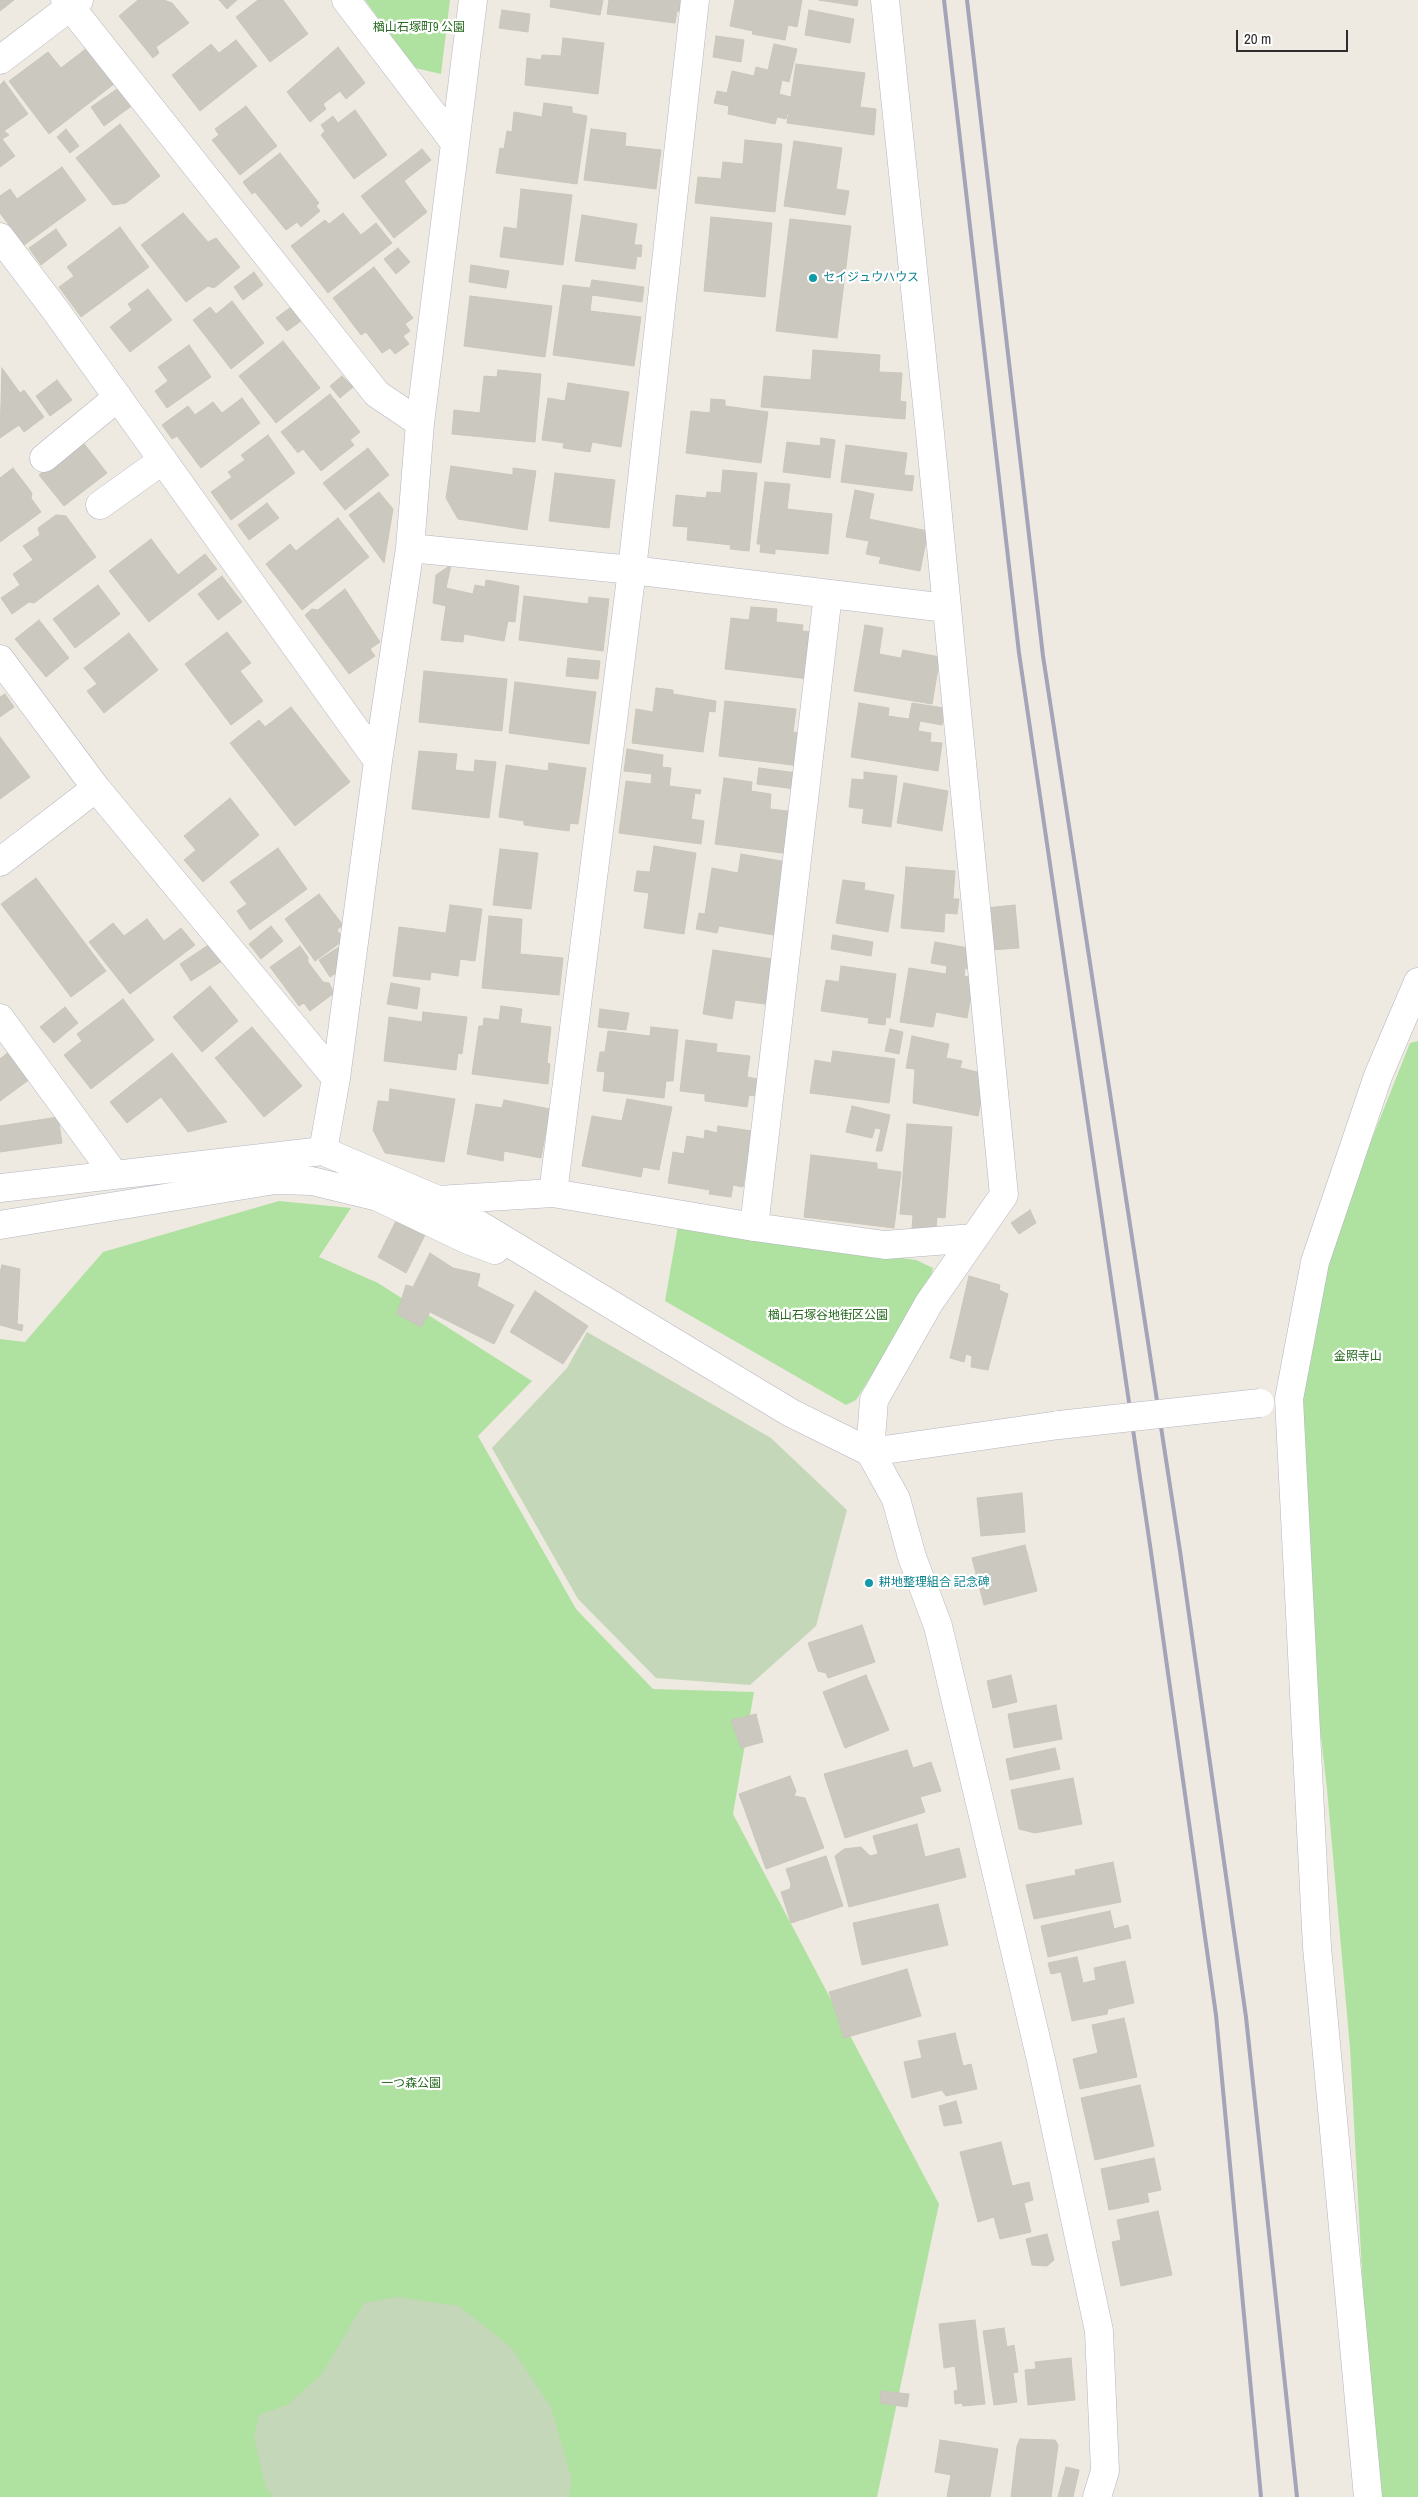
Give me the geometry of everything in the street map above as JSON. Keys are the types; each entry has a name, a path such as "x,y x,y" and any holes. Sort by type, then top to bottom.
{"street":[{"path":"346,0 455,143"},
{"path":"323,1151 336,1078 378,761 410,548 420,423 473,0"},
{"path":"552,1193 632,570 695,0"},
{"path":"885,0 1004,1195 929,1304 874,1400 870,1452 896,1499 912,1557 938,1626 1045,2079 1099,2331 1105,2471 1097,2497"},
{"path":"0,60 71,2 377,394 420,423"},
{"path":"0,237 118,397 378,761"},
{"path":"44,458 118,397"},
{"path":"100,505 163,460"},
{"path":"410,548 632,570 946,608"},
{"path":"754,1227 828,594"},
{"path":"0,659 96,788 336,1078"},
{"path":"0,862 96,788"},
{"path":"1368,2497 1350,2286 1317,1947 1289,1398 1315,1262 1378,1076 1418,982"},
{"path":"0,1018 114,1174"},
{"path":"0,1188 323,1151 438,1200 791,1413 870,1452 1059,1424 1260,1403 1289,1398"},
{"path":"0,1225 275,1180 312,1181 378,1197 468,1240 555,1271"},
{"path":"438,1200 552,1193 754,1227 885,1245 974,1238"}],"green space":[{"name":"楢山石塚町9 公園","path":"365,0 450,0 441,74 415,68"},
{"name":"金照寺山","path":"1418,1041 1418,2497 1374,2497 1350,2048 1327,1789 1307,1618 1296,1312 1339,1222 1410,1043"},
{"name":"一つ森公園","path":"279,1201 351,1208 319,1257 378,1283 532,1381 478,1436 576,1609 653,1689 754,1692 733,1814 939,2204 877,2497 0,2497 0,1339 25,1342 103,1252"},
{"name":"楢山石塚谷地街区公園","path":"678,1226 916,1260 933,1268 930,1282 856,1400 846,1405 665,1301"},
{"path":"587,1332 771,1438 847,1510 816,1626 750,1685 656,1678 578,1599 492,1448 567,1368"},
{"path":"396,2297 459,2306 512,2348 551,2407 572,2480 569,2497 273,2497 266,2488 254,2438 259,2415 287,2405 321,2375 364,2303"}],"building":[{"path":"0,0 14,0 0,11"},
{"path":"138,0 164,0 172,3 189,23 156,47 159,53 153,58 119,16"},
{"path":"219,0 237,0 227,9"},
{"path":"258,0 283,0 308,34 270,62 236,17"},
{"path":"551,0 603,0 600,15 550,7"},
{"path":"609,0 692,0 690,12 677,11 675,23 607,14"},
{"path":"735,0 802,0 797,27 788,25 785,40 752,34 753,31 730,26"},
{"path":"819,0 858,0 857,6"},
{"path":"502,10 530,14 528,32 499,28"},
{"path":"809,10 854,19 850,43 805,35"},
{"path":"716,36 744,40 741,62 713,57"},
{"path":"563,38 604,43 598,94 525,85 527,58 541,60 542,55 561,56"},
{"path":"236,40 257,66 200,111 172,75 211,44 219,53"},
{"path":"774,44 797,49 789,82 782,80 779,94 791,97 786,119 777,117 775,124 728,114 729,106 714,103 717,91 727,93 732,71 754,76 756,67 768,70"},
{"path":"338,47 365,83 346,99 340,91 323,104 326,109 310,122 287,92"},
{"path":"87,48 114,84 49,134 9,81 48,52 61,68"},
{"path":"796,64 865,73 860,107 876,109 874,135 787,123"},
{"path":"4,81 28,114 4,131 9,135 2,139 15,156 0,167 0,85"},
{"path":"120,87 133,105 104,126 91,107"},
{"path":"544,103 572,107 572,113 587,116 577,184 496,173 500,148 504,149 507,131 512,132 514,112 542,117"},
{"path":"246,106 277,146 240,175 212,140 219,135 215,129"},
{"path":"355,110 387,155 354,179 321,135 325,131 321,125 333,116 338,123"},
{"path":"120,124 160,176 126,203 113,205 76,158"},
{"path":"66,129 79,146 70,153 57,137"},
{"path":"591,129 626,133 625,146 661,150 656,189 584,180"},
{"path":"745,140 782,144 775,212 695,203 698,177 721,179 723,162 743,164"},
{"path":"794,141 842,148 836,189 849,191 845,215 784,206"},
{"path":"422,149 431,160 404,181 427,212 394,238 361,196"},
{"path":"280,153 319,203 316,206 320,211 301,227 297,222 286,230 255,192 252,194 243,182"},
{"path":"62,167 86,200 24,245 0,213 0,196 10,189 17,199"},
{"path":"521,189 572,195 563,265 500,257 504,227 517,229"},
{"path":"183,213 208,242 216,238 240,267 214,288 208,286 186,302 141,245"},
{"path":"343,213 361,235 376,223 392,243 328,293 291,246 325,220 329,224"},
{"path":"582,215 637,224 634,245 642,245 641,257 637,256 635,269 575,261"},
{"path":"711,217 772,223 765,297 704,291"},
{"name":"セイジュウハウス","path":"790,219 851,226 837,338 776,331"},
{"path":"120,227 149,267 81,317 59,287 74,276 67,267"},
{"path":"56,229 67,245 41,265 29,248"},
{"path":"398,248 410,262 396,274 384,259"},
{"path":"471,265 509,271 506,288 469,282"},
{"path":"374,267 413,318 405,324 410,331 403,336 409,344 395,354 390,348 382,353 366,332 361,335 333,298"},
{"path":"254,272 263,285 243,300 234,287"},
{"path":"592,280 644,287 642,302 592,295 590,311 641,317 634,366 553,355 563,285 590,288"},
{"path":"148,289 172,320 130,352 110,327 132,310 128,304"},
{"path":"470,296 552,306 545,357 464,346"},
{"path":"232,301 264,343 231,369 193,320 210,307 216,314"},
{"path":"291,307 301,321 287,331 276,318"},
{"path":"283,341 320,388 276,423 239,376"},
{"path":"189,345 211,377 167,408 155,391 168,381 158,367"},
{"path":"813,350 880,355 879,372 902,373 900,401 906,402 905,419 761,407 764,376 811,380"},
{"path":"2,368 20,393 24,390 44,417 24,432 19,425 0,438"},
{"path":"498,370 541,374 535,442 452,434 454,410 480,413 484,376 497,377"},
{"path":"342,376 353,387 340,398 330,386"},
{"path":"57,380 72,400 50,416 36,396"},
{"path":"568,383 629,392 621,447 592,442 590,452 563,448 564,443 542,440 548,398 565,401"},
{"path":"330,394 360,432 350,440 354,445 321,471 303,449 298,453 281,432"},
{"path":"242,398 260,423 201,468 177,436 172,439 162,425 188,406 195,415 213,402 222,413"},
{"path":"711,399 725,400 725,406 768,412 761,463 686,453 691,411 710,413"},
{"path":"268,435 295,473 231,520 211,492 232,477 228,472 245,460 241,455"},
{"path":"821,438 835,440 830,478 783,472 787,442 820,446"},
{"path":"82,441 107,473 64,506 39,475"},
{"path":"846,445 907,453 904,475 914,476 912,491 841,482"},
{"path":"368,448 389,475 345,510 323,483"},
{"path":"451,466 513,475 513,468 536,471 527,530 458,519 446,498"},
{"path":"13,468 32,493 31,498 41,512 0,542 0,478"},
{"path":"723,470 757,473 749,551 730,549 731,545 687,540 688,527 673,526 676,495 706,498 707,492 721,493"},
{"path":"555,473 615,480 609,528 549,521"},
{"path":"765,482 790,484 787,509 832,514 828,554 775,549 775,554 760,552 761,544 757,544"},
{"path":"855,490 874,494 869,519 928,531 920,571 879,563 881,557 866,554 869,541 846,537"},
{"path":"379,492 393,509 384,563 349,515"},
{"path":"267,503 279,518 249,540 238,525"},
{"path":"56,515 66,516 96,557 34,603 29,602 12,614 1,598 20,585 13,574 33,560 23,546 40,535 38,528"},
{"path":"338,518 369,557 302,610 266,564 290,544 296,551"},
{"path":"151,539 178,575 205,554 217,569 149,622 109,571"},
{"path":"451,565 446,588 473,594 475,585 485,587 486,580 519,586 515,622 508,621 504,641 464,634 463,642 441,640 446,606 433,603 436,575"},
{"path":"222,576 242,602 218,620 198,594"},
{"path":"98,585 120,614 75,648 53,619"},
{"path":"345,589 380,642 370,649 375,656 349,674 305,615 312,609 318,610"},
{"path":"524,596 588,604 589,597 609,599 603,651 519,640"},
{"path":"751,607 777,609 776,622 803,625 802,631 814,632 809,679 725,669 731,618 749,620"},
{"path":"39,620 69,658 46,677 15,639"},
{"path":"865,625 883,628 879,654 901,658 903,650 940,657 932,704 854,691"},
{"path":"227,632 251,663 240,671 263,701 231,725 185,664"},
{"path":"129,633 158,670 104,713 87,691 97,684 84,668"},
{"path":"568,658 600,661 598,679 566,676"},
{"path":"424,671 507,679 502,731 419,722"},
{"path":"515,682 596,692 589,744 509,733"},
{"path":"656,688 673,690 673,694 716,701 715,712 709,711 703,752 632,743 636,709 653,712"},
{"path":"5,694 14,707 0,717 0,697"},
{"path":"725,701 796,709 793,732 803,734 800,766 719,756"},
{"path":"859,703 889,708 888,716 909,719 912,703 944,708 942,725 920,721 918,731 931,733 930,742 942,743 938,771 851,757"},
{"path":"291,707 350,782 295,826 230,743 259,720 265,727"},
{"path":"0,737 30,777 0,799"},
{"path":"627,749 663,755 662,767 671,768 669,786 701,790 700,794 695,793 691,819 704,821 701,844 619,833 626,781 651,784 652,774 624,771"},
{"path":"419,751 457,754 455,770 474,772 475,760 496,762 489,818 412,809"},
{"path":"549,763 586,768 578,824 570,823 569,831 524,825 524,821 499,817 506,765 548,771"},
{"path":"759,768 797,773 795,789 757,784"},
{"path":"864,772 897,776 891,827 862,823 864,809 849,807 852,779 864,780"},
{"path":"724,778 752,782 751,791 771,794 770,809 796,812 790,854 715,844"},
{"path":"904,783 948,791 942,831 897,823"},
{"path":"230,798 259,835 203,882 184,860 196,850 184,836"},
{"path":"654,846 696,853 684,934 644,928 649,893 634,891 637,871 650,872"},
{"path":"278,848 307,889 250,930 237,911 247,904 230,882"},
{"path":"500,849 538,853 531,909 493,905"},
{"path":"741,854 787,862 774,935 719,926 717,933 696,929 699,913 705,914 712,868 738,873"},
{"path":"906,867 955,871 953,899 959,899 957,914 945,913 944,932 901,928"},
{"path":"36,878 106,971 71,997 1,904"},
{"path":"843,880 865,883 864,890 894,895 888,932 836,923"},
{"path":"319,894 343,925 337,930 344,940 315,961 285,919"},
{"path":"450,905 482,909 475,961 460,959 458,976 431,972 430,980 393,976 399,927 446,933"},
{"path":"1015,905 1019,948 990,950 986,908"},
{"path":"489,916 522,919 520,954 563,958 559,995 482,988"},
{"path":"147,919 164,941 181,928 195,945 130,994 89,942 113,923 124,936"},
{"path":"271,926 283,941 261,959 249,944"},
{"path":"833,935 873,942 871,956 831,949"},
{"path":"935,942 974,949 971,969 965,968 964,976 974,978 967,1018 936,1012 933,1027 900,1022 909,968 946,974 947,966 931,963"},
{"path":"345,943 342,969 330,977 319,960"},
{"path":"210,944 222,961 191,981 180,964"},
{"path":"300,946 308,957 308,962 323,982 329,983 334,993 310,1011 304,1003 299,1006 270,967"},
{"path":"713,950 773,959 765,1004 735,1000 732,1019 703,1014"},
{"path":"841,966 896,974 890,1018 886,1017 885,1025 868,1023 869,1018 821,1011 826,980 839,982"},
{"path":"391,983 420,988 417,1009 387,1004"},
{"path":"210,986 238,1021 202,1052 173,1017"},
{"path":"123,999 154,1040 91,1089 64,1055 82,1041 77,1034"},
{"path":"501,1006 522,1009 520,1023 551,1027 547,1063 550,1064 548,1084 472,1074 479,1026 483,1026 484,1018 499,1020"},
{"path":"65,1007 78,1023 54,1043 40,1027"},
{"path":"600,1009 629,1013 626,1030 598,1027"},
{"path":"423,1012 467,1017 462,1054 458,1053 456,1070 384,1061 389,1017 422,1022"},
{"path":"252,1027 302,1086 264,1117 215,1058"},
{"path":"651,1027 678,1030 673,1081 666,1081 664,1098 603,1091 605,1072 597,1071 600,1052 605,1052 608,1031 650,1036"},
{"path":"890,1029 903,1032 899,1054 885,1051"},
{"path":"912,1036 949,1044 946,1058 962,1061 960,1068 986,1074 978,1116 913,1103 915,1069 906,1068"},
{"path":"686,1040 717,1044 716,1052 750,1056 747,1077 758,1079 756,1096 749,1095 747,1107 705,1101 705,1094 680,1091"},
{"path":"10,1051 30,1079 0,1101 0,1059"},
{"path":"833,1051 895,1059 889,1103 810,1093 815,1060 831,1063"},
{"path":"172,1053 227,1122 188,1132 161,1097 127,1123 110,1102"},
{"path":"390,1089 455,1099 444,1162 385,1153 373,1130 378,1101 389,1102"},
{"path":"627,1099 672,1107 659,1170 643,1167 641,1177 582,1166 592,1116 622,1121"},
{"path":"504,1100 550,1109 541,1158 504,1151 503,1161 467,1154 476,1104 502,1108"},
{"path":"852,1106 890,1115 882,1151 876,1151 881,1129 875,1128 872,1138 846,1132"},
{"path":"58,1117 62,1143 0,1152 0,1126"},
{"path":"907,1124 952,1127 945,1218 937,1217 936,1230 912,1229 913,1215 900,1214"},
{"path":"718,1126 752,1131 743,1187 733,1185 731,1197 709,1194 710,1190 668,1183 673,1152 684,1154 687,1136 704,1139 705,1130 717,1133"},
{"path":"811,1155 877,1163 877,1169 901,1172 894,1228 804,1217"},
{"path":"1030,1210 1036,1223 1019,1234 1011,1223"},
{"path":"396,1221 426,1233 406,1273 378,1257"},
{"path":"430,1253 453,1268 480,1274 477,1286 514,1305 494,1344 430,1312 421,1327 397,1314 406,1285 413,1287"},
{"path":"2,1265 20,1269 17,1324 23,1325 22,1331 0,1325 0,1273"},
{"path":"969,1276 1000,1285 999,1290 1008,1294 988,1370 971,1367 972,1356 966,1354 964,1362 950,1358"},
{"path":"535,1291 588,1326 563,1364 510,1332"},
{"path":"1022,1493 1025,1532 981,1536 977,1498"},
{"path":"1025,1545 1037,1591 984,1605 972,1558"},
{"path":"862,1625 875,1662 828,1678 826,1673 818,1671 808,1643"},
{"path":"866,1675 889,1730 845,1748 823,1692"},
{"path":"1011,1675 1017,1702 993,1708 987,1681"},
{"path":"1056,1705 1062,1739 1014,1748 1008,1714"},
{"path":"756,1714 763,1742 741,1748 731,1720"},
{"path":"1055,1748 1060,1769 1010,1780 1006,1759"},
{"path":"907,1750 913,1768 931,1762 941,1791 920,1797 925,1812 845,1838 824,1774"},
{"path":"790,1776 796,1791 794,1796 805,1798 824,1848 766,1869 739,1794"},
{"path":"1073,1778 1082,1824 1035,1833 1019,1829 1011,1790"},
{"path":"917,1824 925,1857 959,1848 966,1877 849,1907 835,1856 844,1849 861,1847 870,1856 878,1854 873,1836"},
{"path":"826,1856 843,1906 791,1923 781,1892 790,1889 791,1884 786,1869"},
{"path":"1113,1862 1121,1902 1034,1919 1026,1885 1076,1875 1075,1870"},
{"path":"938,1904 948,1945 862,1965 853,1923"},
{"path":"1110,1911 1114,1929 1128,1925 1131,1938 1048,1957 1041,1926"},
{"path":"1077,1957 1083,1983 1096,1980 1094,1968 1125,1961 1134,2003 1108,2009 1107,2014 1072,2021 1061,1972 1051,1974 1048,1963"},
{"path":"907,1969 921,2016 844,2038 829,1992"},
{"path":"1124,2018 1137,2077 1080,2089 1073,2059 1098,2053 1092,2025"},
{"path":"955,2033 963,2066 971,2064 977,2089 946,2096 942,2090 912,2098 904,2062 922,2058 918,2041"},
{"path":"1140,2085 1154,2146 1095,2160 1081,2098"},
{"path":"956,2101 962,2123 944,2126 939,2106"},
{"path":"1001,2142 1012,2186 1029,2182 1033,2200 1024,2203 1031,2232 1000,2239 994,2217 978,2222 960,2152"},
{"path":"1154,2158 1161,2190 1147,2193 1149,2202 1109,2210 1101,2169"},
{"path":"1158,2211 1172,2275 1121,2286 1112,2242 1121,2240 1117,2220"},
{"path":"1047,2234 1054,2260 1047,2266 1032,2265 1026,2239"},
{"path":"975,2320 985,2404 963,2406 962,2403 955,2404 954,2391 958,2390 955,2366 944,2368 939,2324"},
{"path":"1004,2328 1007,2347 1014,2345 1018,2372 1013,2373 1017,2402 994,2405 983,2331"},
{"path":"1071,2358 1075,2400 1028,2405 1025,2370 1036,2369 1035,2362"},
{"path":"881,2391 909,2394 907,2407 880,2403"},
{"path":"1020,2439 1055,2440 1058,2445 1051,2497 1011,2497 1017,2446"},
{"path":"940,2440 998,2449 990,2497 947,2497 951,2475 935,2472"},
{"path":"1066,2467 1079,2470 1073,2497 1058,2497"}],"railway":[{"path":"944,0 1019,653 1151,1552 1216,2015 1261,2497"},
{"path":"967,0 1043,656 1180,1551 1246,2017 1297,2497"}],"place":[{"name":"セイジュウハウス","path":"813,278"},
{"name":"耕地整理組合 記念碑","path":"869,1583"}]}
